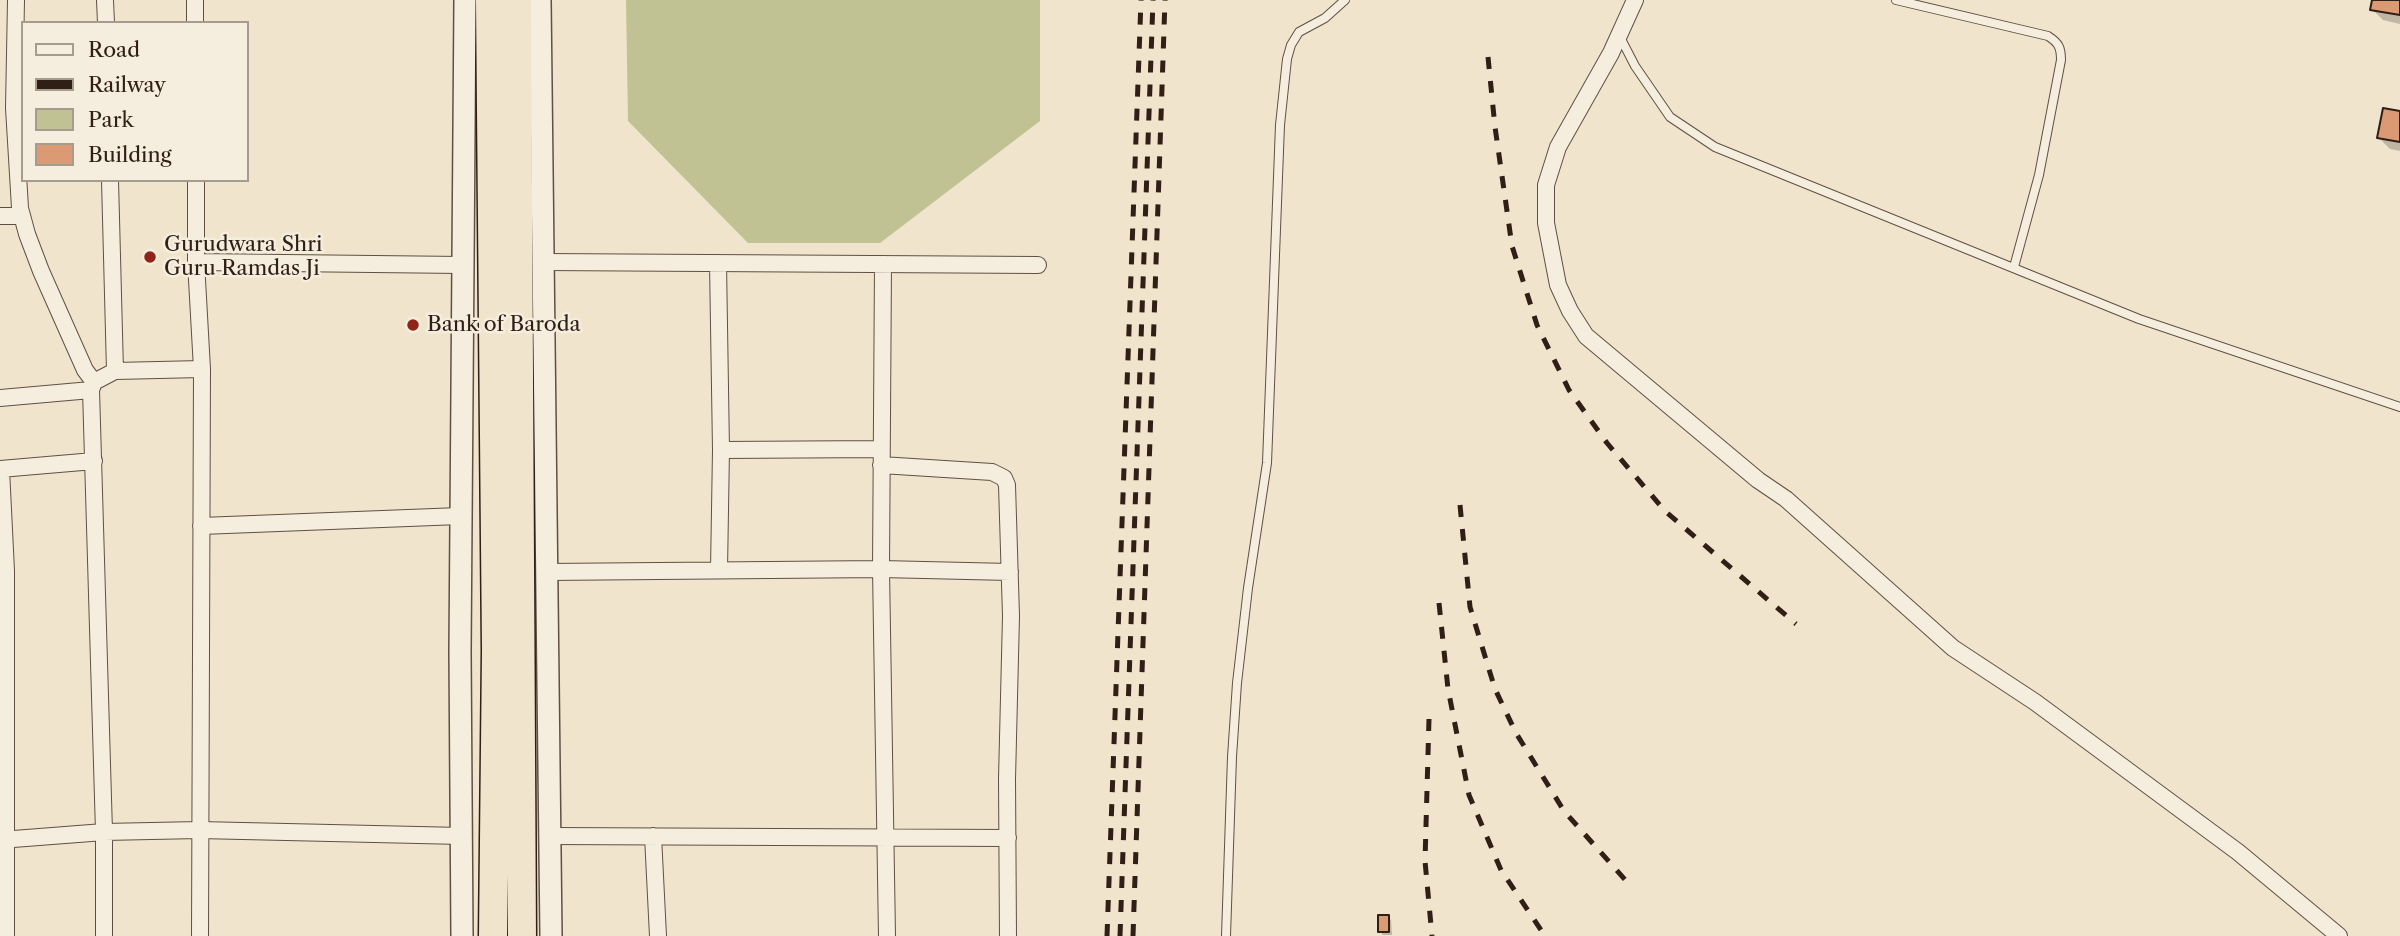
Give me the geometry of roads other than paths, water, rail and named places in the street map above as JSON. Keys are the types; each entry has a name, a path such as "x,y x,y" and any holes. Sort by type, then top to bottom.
{"highway":[{"path":"490,0 494,300 508,739 522,936"},
{"path":"493,936 508,739 517,0"}],"street":[{"path":"16,0 7,108 22,216 41,271 92,386 104,832 104,936"},
{"path":"105,0 106,21"},
{"path":"195,0 195,21"},
{"path":"462,936 460,516 465,0"},
{"path":"540,0 551,936"},
{"path":"1635,0 1558,147 1546,185 1546,223 1558,285 1570,311 1587,336 1758,480 1786,499 1953,648 2035,702 2238,852 2339,936"},
{"path":"110,182 115,371"},
{"path":"196,182 196,262 202,369 200,936"},
{"path":"0,216 22,216"},
{"path":"196,262 462,265"},
{"path":"543,262 1038,265"},
{"path":"718,263 721,450 719,570"},
{"path":"883,264 881,569 887,936"},
{"path":"0,398 92,386 115,371 202,369"},
{"path":"721,450 881,457 980,470 999,474 1004,478 1009,495 1010,572 1008,936"},
{"path":"6,936 3,736 6,571 1,469 94,461"},
{"path":"201,526 460,516"},
{"path":"547,572 881,569 1010,572"},
{"path":"3,840 104,832 199,830 462,836"},
{"path":"550,835 1008,838"},
{"path":"653,836 658,936"}],"lane":[{"path":"1226,936 1231,757 1237,683 1267,463 1280,125 1287,59 1299,32 1325,18 1345,0"},
{"path":"1896,0 2048,37 2061,49 2039,175 2014,267"},
{"path":"1619,35 1635,66 1670,117 1714,147 2139,319 2400,407"}],"railway":[{"path":"1107,936 1141,0"},
{"path":"1120,936 1153,0"},
{"path":"1133,936 1165,0"},
{"path":"1488,57 1512,246 1537,325 1569,390 1607,443 1665,511 1796,624"},
{"path":"1460,505 1470,607 1495,689 1516,733 1564,811 1628,883"},
{"path":"1439,603 1448,689 1469,795 1501,870 1545,936"},
{"path":"1429,719 1425,861 1432,936"}],"place":[{"name":"Gurudwara Shri Guru Ramdas Ji","path":"150,257"},
{"name":"Bank of Baroda","path":"413,325"}]}
